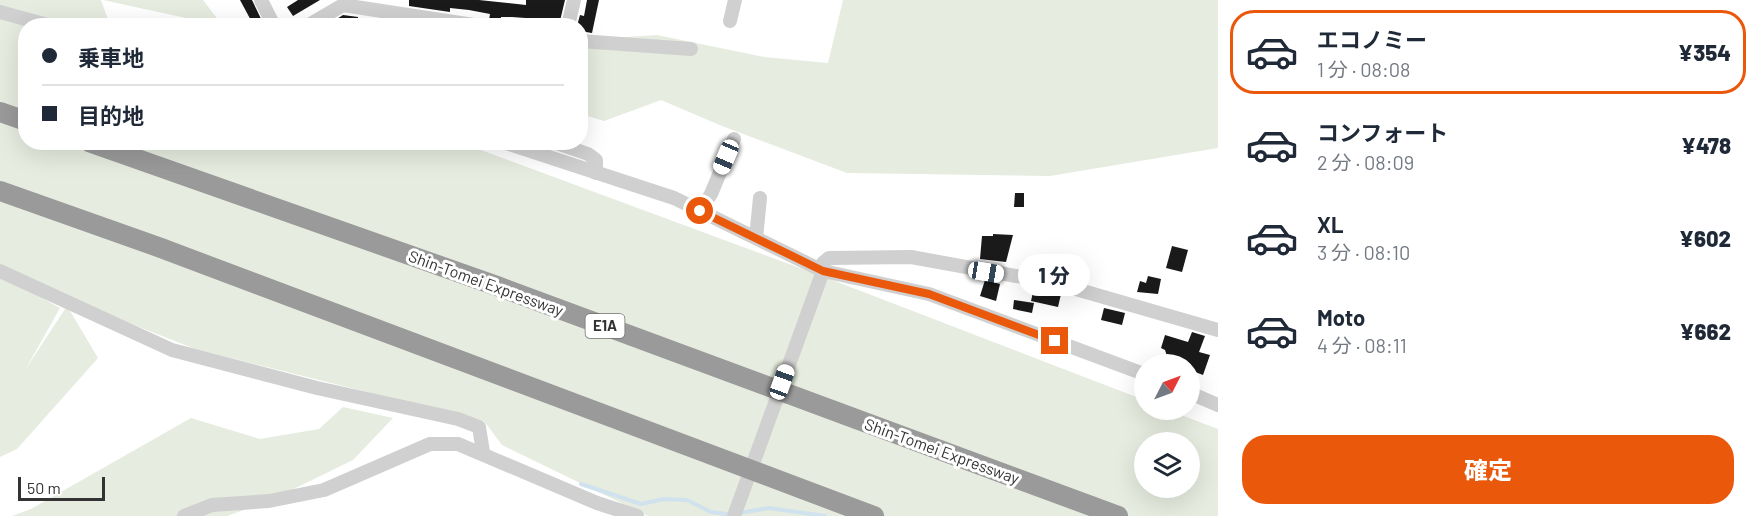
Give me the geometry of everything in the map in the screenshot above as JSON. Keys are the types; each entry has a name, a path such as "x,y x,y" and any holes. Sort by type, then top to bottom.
{"highway":[{"path":"0,112 18,118"},
{"name":"Shin-Tomei Expressway","path":"111,150 497,286 1118,516"},
{"path":"0,191 161,248 874,516"}],"street":[{"path":"261,0 270,18"},
{"path":"570,18 573,0"},
{"path":"730,21 735,0"},
{"path":"319,18 342,3 432,18"},
{"path":"0,12 22,18"},
{"path":"588,42 691,49"},
{"path":"700,211 711,194 734,139"},
{"path":"533,150 674,198 823,271 929,294 1134,370"},
{"path":"576,150 596,160 596,173"},
{"path":"756,238 760,198"},
{"path":"734,516 823,271 823,263 837,256 911,257 1056,283 1218,330"},
{"path":"0,271 172,350 317,388 458,419 479,427 483,452"},
{"path":"1200,397 1218,405"},
{"path":"184,516 212,505 269,501 324,490 430,444 458,444 483,452 597,503 637,516"}],"shaded area":[{"path":"0,0 101,0 107,18 18,18 18,150 481,150 827,278 1134,396 1134,420 1194,420 1218,429 1218,516 648,516 502,445 484,421 195,349 0,272"},
{"path":"103,0 203,0 217,18 186,18"},
{"path":"843,0 1218,0 1218,148 1050,176 847,173 722,126 661,100 604,121 588,116 588,39 657,35 764,57 828,63"},
{"path":"0,274 60,308 25,370 67,306 98,358 17,449 0,457"},
{"path":"343,407 393,418 353,460 269,501 227,516 12,516 31,509 191,418 260,439 319,429"}],"building":[{"path":"240,0 252,0 261,18 250,18"},
{"path":"298,0 320,0 293,16 287,7"},
{"path":"409,0 479,0 526,5 526,0 565,0 561,18 489,18 490,14 469,10 450,8 450,12 409,6"},
{"path":"587,0 599,0 592,33 588,32 588,18 579,18 580,15 584,16"},
{"path":"343,15 358,17 358,18 338,18"},
{"path":"1015,193 1024,193 1024,207 1014,207"},
{"path":"993,234 1013,235 1006,262 980,259 982,236 993,236"},
{"path":"1172,246 1188,250 1182,272 1166,268"},
{"path":"1148,276 1161,279 1158,294 1137,292 1140,281 1146,283"},
{"path":"985,280 1000,284 996,301 980,296"},
{"path":"1034,288 1061,294 1058,307 1031,301"},
{"path":"1014,300 1034,303 1032,313 1013,309"},
{"path":"1104,308 1125,313 1122,325 1101,320"},
{"path":"1192,332 1205,336 1199,352 1210,355 1203,375 1200,374 1200,354 1166,354 1161,348 1165,335 1188,342"}],"waterway":[{"path":"581,484 641,504 664,499 687,500 711,512 733,515"},
{"path":"740,513 769,508 825,516"}],"route":[{"path":"700,211 823,271 929,294 1055,341"}]}
